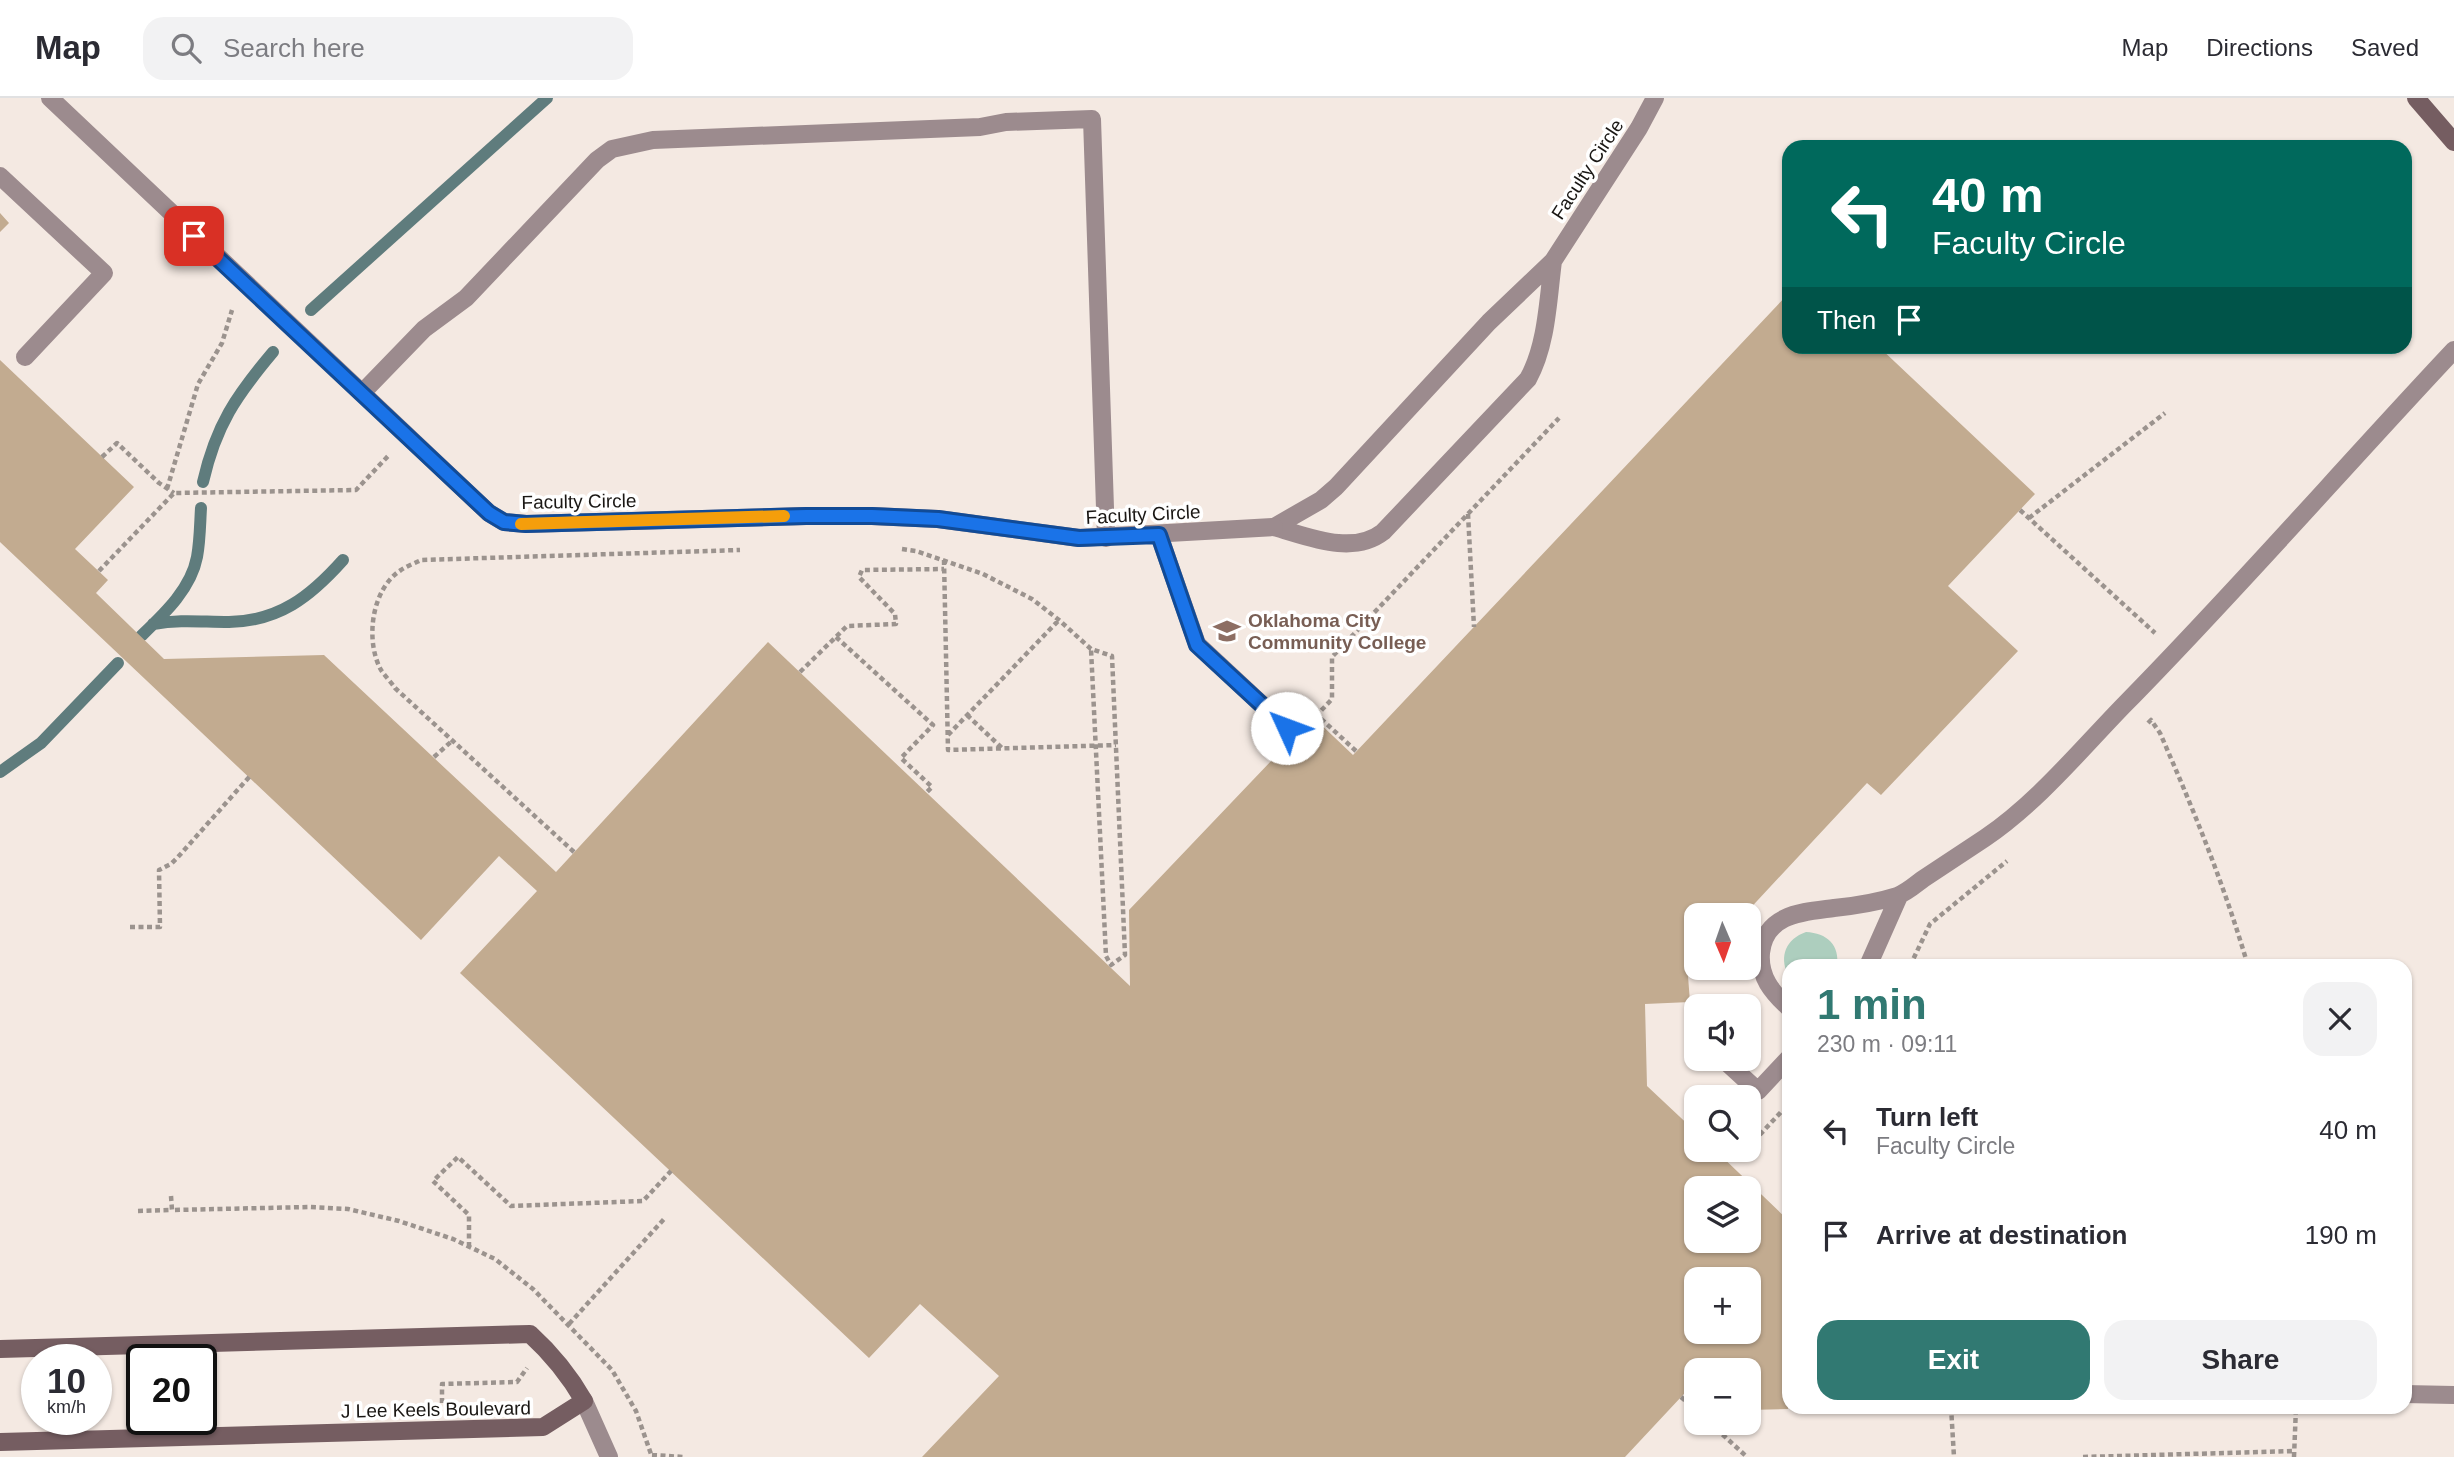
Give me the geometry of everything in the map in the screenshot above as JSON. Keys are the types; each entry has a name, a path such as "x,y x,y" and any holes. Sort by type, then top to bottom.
{"street":[{"name":"Faculty Circle","path":"50,98 489,513 504,522 526,524 872,516 938,519 1079,538 1274,527 1330,542 1362,542 1382,532 1528,379 1534,368 1542,334 1553,261"},
{"name":"Faculty Circle","path":"1274,527 1321,500 1336,487 1489,322 1553,261 1639,128 1655,98"},
{"path":"2416,98 2454,142"},
{"path":"362,393 424,329 466,298 597,160 612,149 653,140 968,128 1006,122 1092,119 1106,538"},
{"path":"0,176 104,273 25,357"},
{"path":"1782,1000 1765,981 1760,964 1761,949 1778,922 1793,914 1899,896 1997,830 2026,806 2181,647 2454,350"},
{"path":"1159,535 1197,645 1287,728"},
{"path":"1871,959 1899,896"},
{"path":"1736,1071 1758,1091 1782,1065"},
{"path":"0,1349 530,1334 567,1372 584,1401 609,1457"},
{"path":"2412,1394 2454,1395"},
{"name":"J Lee Keels Boulevard","path":"0,1442 543,1427 584,1401"}],"path":[{"path":"167,488 201,375 222,343 233,306 250,289"},
{"path":"2029,517 2165,413"},
{"path":"1356,751 1317,715 1332,699 1332,657 1559,418"},
{"path":"102,457 117,443 174,493 356,490 407,436"},
{"path":"99,571 174,493"},
{"path":"2020,510 2156,633"},
{"path":"1468,514 1474,627"},
{"path":"890,547 916,551 983,574 1032,599 1091,649 1112,656 1125,955 1111,965 1107,956 1091,649"},
{"path":"574,852 395,688 381,670 374,652 372,634 375,610 385,587 399,571 421,560 747,549"},
{"path":"944,560 948,750 1116,745"},
{"path":"800,672 847,626 895,625 895,614 859,578 862,570 944,569"},
{"path":"948,736 1059,620"},
{"path":"836,637 933,725 901,758 932,787 927,792"},
{"path":"967,715 1002,748"},
{"path":"2151,720 2160,733 2211,852 2246,959"},
{"path":"434,757 453,740"},
{"path":"130,927 160,927 159,870 178,857 250,776"},
{"path":"1761,1133 1782,1111"},
{"path":"469,1247 469,1215 433,1181 458,1157 511,1206 643,1202 671,1171"},
{"path":"171,1196 172,1210"},
{"path":"138,1211 309,1207 348,1209 453,1239 495,1259 533,1289 612,1370 636,1411 652,1456 684,1457"},
{"path":"569,1324 664,1219"},
{"path":"442,1404 442,1384 517,1382 529,1365"},
{"path":"1681,1396 1684,1399"},
{"path":"1951,1414 1954,1457"},
{"path":"2083,1457 2294,1454 2296,1414"},
{"path":"1723,1435 1747,1457"}],"green space":[{"path":"1806,932 1826,938 1834,946 1837,959 1784,959 1789,944"}],"building":[{"path":"0,213 9,223 0,232"},
{"name":"Oklahoma City Community College","path":"1782,300 1782,354 1886,354 2035,494 1948,586 2018,651 1881,795 1867,783 1755,903 1684,903 1684,980 1688,980 1689,994 1684,994 1684,1002 1645,1004 1647,1086 1684,1121 1684,1162 1728,1162 1742,1176 1684,1176 1684,1253 1761,1253 1761,1194 1782,1214 1782,1409 1761,1410 1761,1358 1684,1358 1684,1394 1625,1457 922,1457 999,1376 920,1304 869,1358 460,973 537,891 499,856 421,940 0,542 0,360 134,487 75,549 108,580 96,593 164,659 324,655 556,872 768,642 1130,986 1129,910 1313,717 1353,755"}],"waterway":[{"path":"311,310 547,98"},
{"path":"203,482 214,444 229,412 273,352"},
{"path":"141,636 159,619 189,580 197,557 201,508"},
{"path":"153,624 247,621 278,612 306,596 343,560"},
{"path":"0,772 41,743 118,663"}],"slow traffic":[{"path":"521,524 784,516"}],"place":[{"name":"Oklahoma City Community College","path":"1227,631"}],"route":[{"path":"194,236 489,513 504,522 526,524 872,516 938,519 1079,538 1159,535 1197,645 1287,728"}]}
